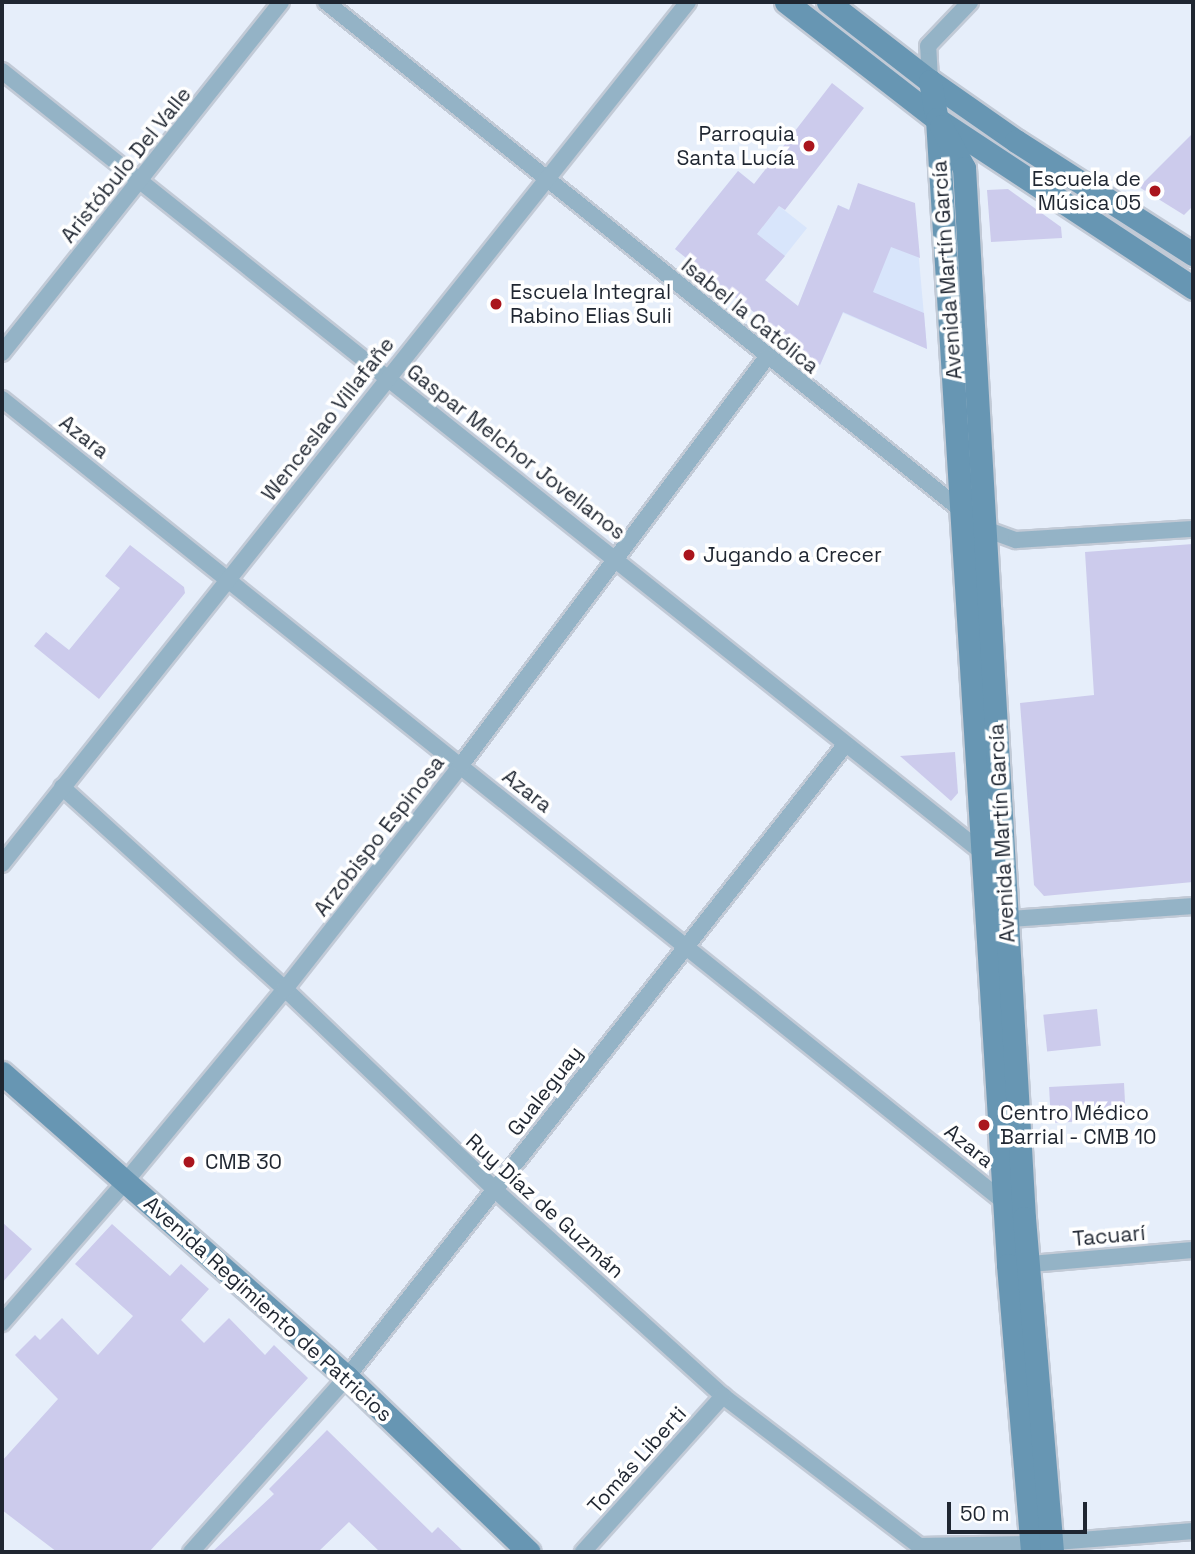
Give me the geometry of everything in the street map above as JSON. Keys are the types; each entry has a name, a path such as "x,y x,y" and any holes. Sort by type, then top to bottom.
{"main road":[{"path":"786,2 937,119 1193,288"},
{"path":"828,2 930,81 1016,141 1193,254"},
{"name":"Avenida Martín García","path":"930,81 937,119 982,854 996,920 1024,1218 1018,1265"},
{"name":"Avenida Martín García","path":"937,119 964,168 1003,867 996,920 1004,1202 1018,1265 1041,1547"},
{"name":"Avenida Regimiento de Patricios","path":"2,1073 347,1377 528,1552"}],"street":[{"name":"Aristóbulo Del Valle","path":"2,353 281,2"},
{"name":"Isabel la Católica","path":"326,2 985,529 1016,540 1193,529"},
{"name":"Wenceslao Villafañe","path":"2,864 688,2"},
{"path":"930,81 928,46 970,2"},
{"name":"Gaspar Melchor Jovellanos","path":"2,71 617,559 982,854 1003,867"},
{"name":"Arzobispo Espinosa","path":"2,1323 126,1181 285,989 461,765 767,357"},
{"name":"Azara","path":"2,399 686,944 1024,1218"},
{"name":"Gualeguay","path":"191,1552 347,1377 845,745"},
{"name":"Ruy Díaz de Guzmán","path":"62,788 285,989 495,1190 723,1396 919,1546 1041,1547 1193,1531"},
{"path":"996,920 1193,906"},
{"name":"Tacuarí","path":"1018,1265 1193,1250"},
{"name":"Tomás Liberti","path":"583,1552 723,1396"},
{"path":"893,1527 908,1552"}],"shaded area":[{"path":"738,171 760,189 737,218 757,234 779,206 807,228 745,306 675,249"},
{"path":"838,205 917,237 927,349 843,313 820,365 786,337"}],"building":[{"path":"832,83 864,108 785,210 779,206 757,234 785,256 765,280 798,306 838,205 849,210 858,183 915,203 920,258 891,247 873,292 924,313 927,349 843,312 820,365 675,249 738,171 754,184"},
{"path":"1193,133 1193,206 1184,215 1139,187"},
{"path":"1008,189 1061,227 1062,238 991,242 987,190"},
{"path":"1193,544 1193,882 1044,896 1034,885 1020,703 1094,695 1085,552"},
{"path":"130,545 184,587 185,593 99,699 34,646 46,632 69,650 120,588 105,576"},
{"path":"955,752 958,793 951,801 900,756"},
{"path":"1097,1009 1101,1046 1047,1051 1043,1015"},
{"path":"1124,1083 1126,1119 1051,1123 1049,1087"},
{"path":"2,1222 32,1249 2,1283"},
{"path":"112,1224 170,1276 181,1264 209,1289 181,1320 204,1343 229,1318 265,1355 274,1345 308,1378 149,1552 57,1552 2,1510 2,1461 58,1399 15,1355 35,1335 40,1340 62,1318 98,1355 133,1316 75,1264"},
{"path":"327,1430 432,1533 438,1527 464,1552 380,1552 349,1522 318,1552 212,1552 274,1494 269,1489"}],"place":[{"name":"Parroquia Santa Lucía","path":"809,146"},
{"name":"Escuela de Música 05","path":"1155,191"},
{"name":"Escuela Integral Rabino Elias Suli","path":"496,304"},
{"name":"Jugando a Crecer","path":"689,555"},
{"name":"Centro Médico Barrial - CMB 10","path":"984,1125"},
{"name":"CMB 30","path":"189,1162"}]}
